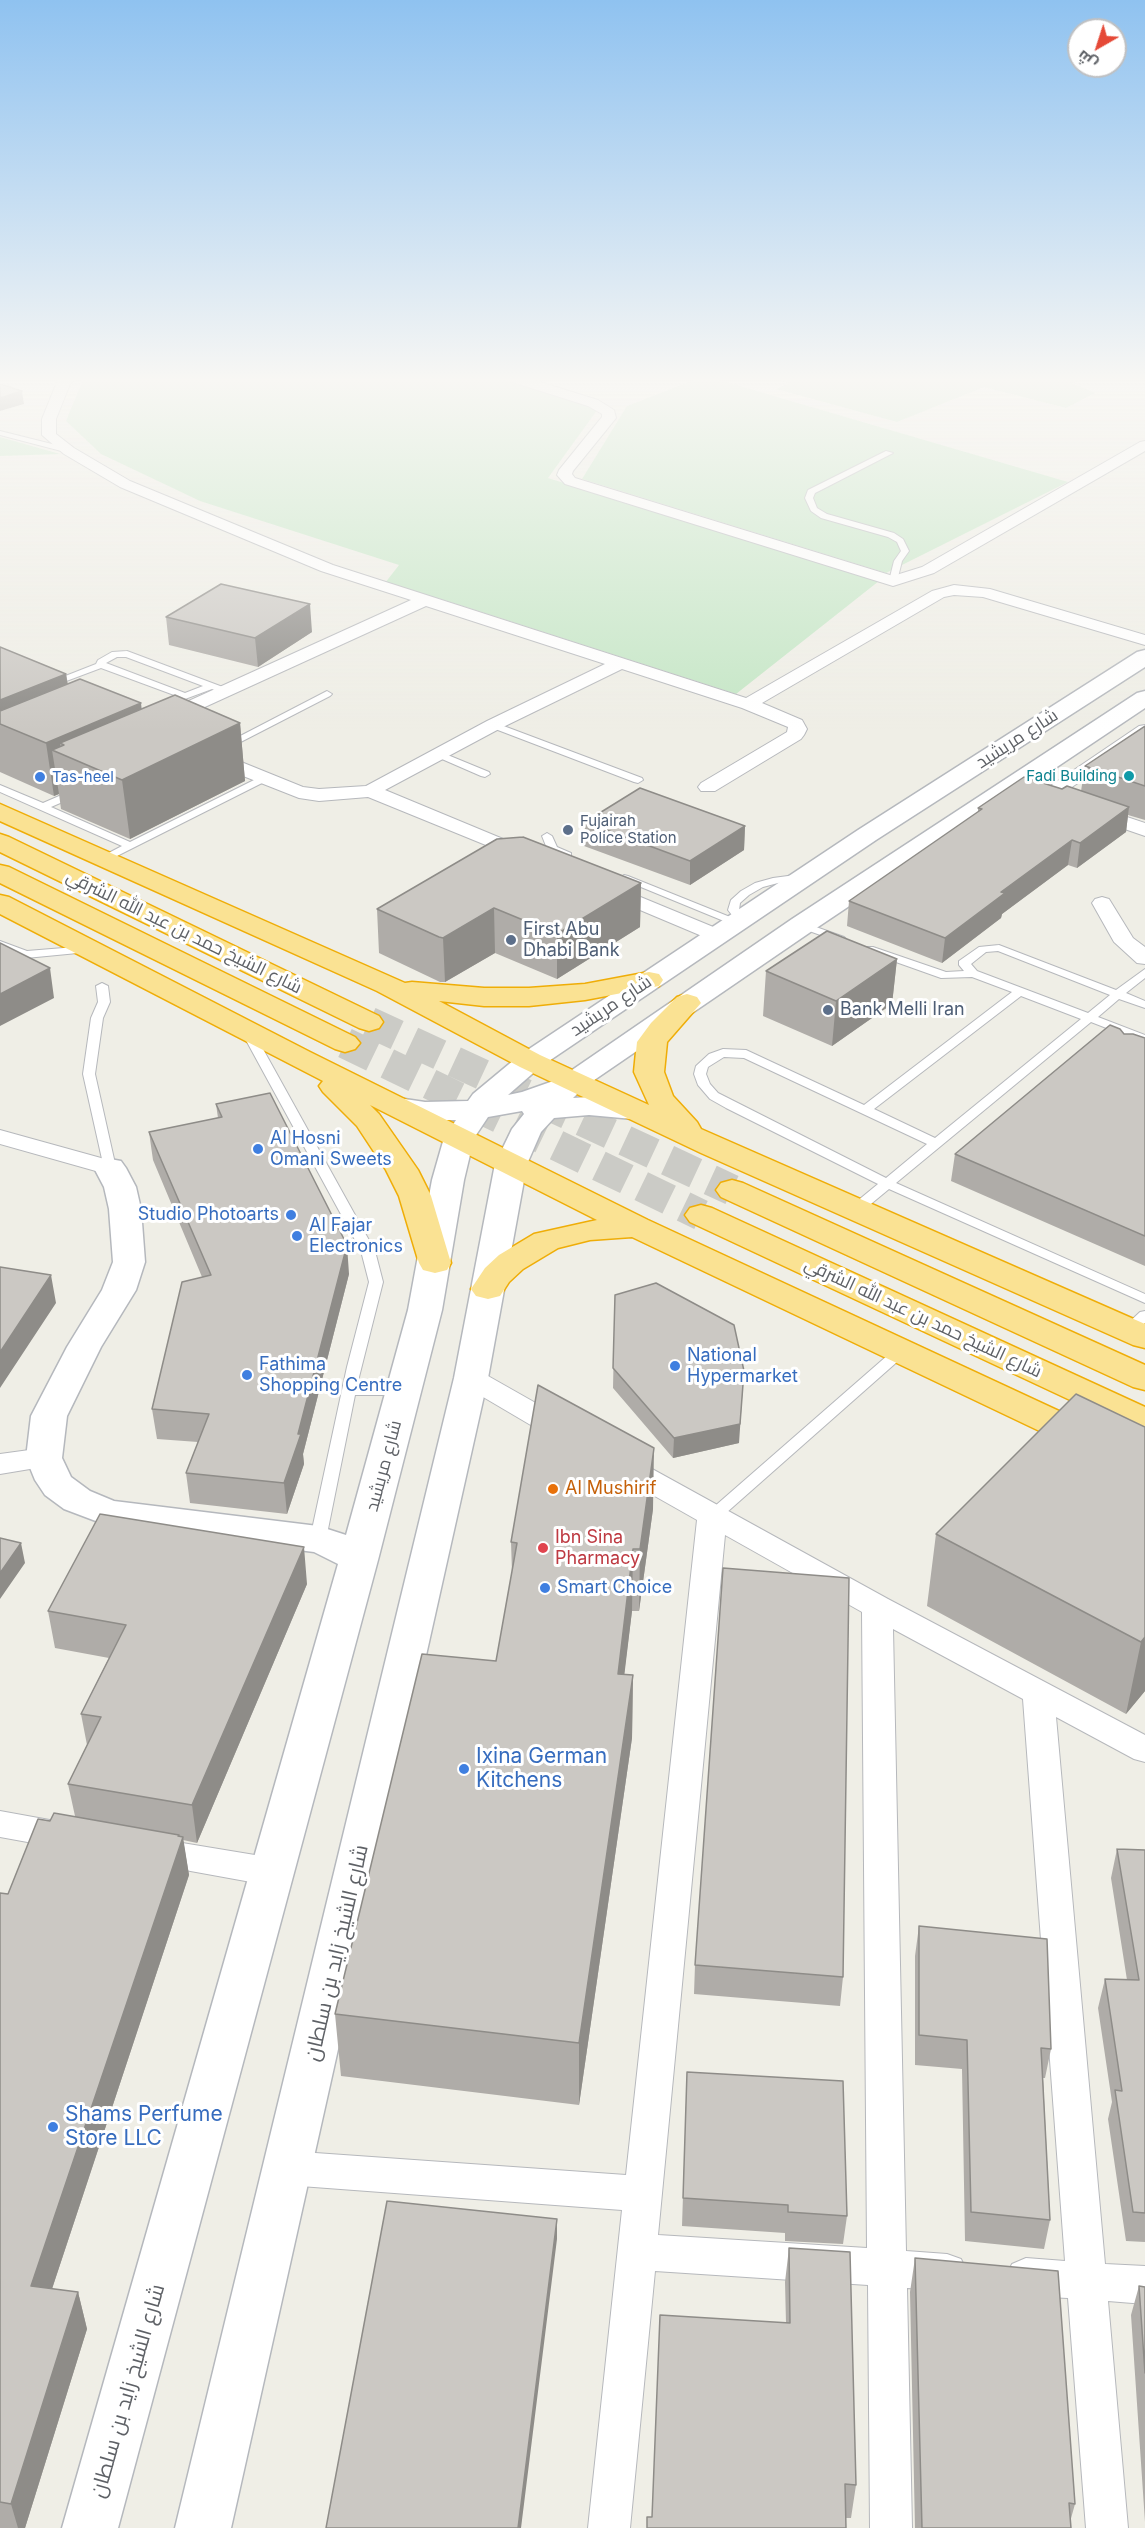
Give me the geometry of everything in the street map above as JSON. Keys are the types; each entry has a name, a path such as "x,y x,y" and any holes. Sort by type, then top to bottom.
{"highway":[{"path":"0,812 387,985 530,1061 712,1146 855,1210 1140,1327"},
{"name":"شارع الشيخ حمد بن عبد الله الشرقي","path":"0,842 369,1022"},
{"name":"شارع الشيخ حمد بن عبد الله الشرقي","path":"0,873 345,1043"},
{"path":"0,903 300,1058 637,1227 1145,1466"},
{"path":"387,985 451,995 529,997 585,992 649,980"},
{"path":"687,1003 661,1029 652,1042 648,1055 649,1072 658,1096 667,1110 694,1135 712,1146"},
{"path":"300,1058 348,1098 386,1144 415,1196 435,1263"},
{"name":"شارع الشيخ حمد بن عبد الله الشرقي","path":"732,1190 1145,1379"},
{"name":"شارع الشيخ حمد بن عبد الله الشرقي","path":"701,1215 1145,1421"},
{"path":"488,1289 497,1275 511,1262 546,1241 590,1230 637,1227"}],"main road":[{"name":"شارع مريشيد","path":"359,1560 435,1263 448,1180 459,1138 478,1110 501,1085 530,1061 649,980 805,876 1145,657"},
{"path":"1054,758 1057,747 1068,735 1109,706 1109,700 1085,695"},
{"name":"شارع مريشيد","path":"471,1378 511,1164 526,1129 545,1109 573,1081 802,925 1145,698"},
{"path":"398,1107 425,1111 478,1110 530,1100 573,1081"},
{"path":"459,1138 490,1123 545,1109 589,1106 633,1110"},
{"path":"110,1168 120,1187 125,1209 129,1262 119,1290 84,1347 49,1416 44,1458 48,1471 58,1486 77,1500 109,1513 318,1539 340,1547 359,1560"},
{"name":"شارع الشيخ زايد بن سلطان","path":"203,2528 471,1378"},
{"name":"شارع الشيخ زايد بن سلطان","path":"90,2528 359,1560"}],"street":[{"path":"151,495 327,568 748,704 796,724 798,729 795,735 708,787"},
{"path":"615,495 893,581 928,570 1059,495"},
{"path":"928,570 935,581 948,591"},
{"path":"748,704 938,594 948,591 963,589 984,592 1145,640"},
{"path":"155,731 218,689 425,600"},
{"path":"200,751 262,779 299,792 319,795 370,791 493,725 620,663"},
{"path":"38,684 72,698"},
{"path":"1047,795 1141,736"},
{"path":"1015,784 1145,830"},
{"path":"370,791 522,854 574,866"},
{"path":"502,865 522,854"},
{"path":"594,884 736,922"},
{"path":"1102,903 1125,942 1145,958"},
{"path":"0,1137 110,1168"},
{"path":"471,1378 712,1517 1145,1750"},
{"path":"0,1464 44,1458"},
{"path":"609,2528 645,2194 712,1517"},
{"path":"877,1607 891,2528"},
{"path":"1038,1692 1107,2528"},
{"path":"0,1824 91,1840"},
{"path":"125,1846 273,1872"},
{"path":"287,2168 645,2194"},
{"path":"639,2252 1145,2285"}],"lane":[{"path":"811,495 809,498 814,509 824,516 891,535 900,541 905,551 898,561 893,581"},
{"path":"101,665 101,662 115,654 127,654 218,689"},
{"path":"38,684 101,665 185,696 218,689"},
{"path":"200,751 327,694"},
{"path":"493,725 638,780"},
{"path":"438,754 485,774"},
{"path":"105,859 262,779"},
{"path":"0,788 131,846"},
{"path":"43,807 86,788"},
{"path":"547,836 552,849 574,866"},
{"path":"617,875 736,922"},
{"path":"802,925 945,976 973,972"},
{"path":"0,944 46,968"},
{"path":"1141,1042 1088,1017 973,972 965,964 967,958 983,949 999,948 1145,1005"},
{"path":"21,955 89,949"},
{"path":"855,1210 1145,972"},
{"path":"102,986 104,1002 97,1018 89,1074 110,1168"},
{"path":"865,1110 1020,991"},
{"path":"246,1030 287,1100 368,1251 376,1282 318,1539"},
{"path":"935,1143 746,1054 723,1053 713,1057 702,1066 700,1074 704,1084 714,1096 886,1183 1145,1299"},
{"path":"712,1517 901,1351"},
{"path":"350,1390 404,1390"}],"green space":[{"path":"187,495 603,495 879,581 736,694 385,583 399,565"},
{"path":"634,495 1042,495 886,573"}],"building":[{"path":"221,584 310,604 255,638 166,617"},
{"path":"0,647 66,674 0,700"},
{"path":"80,679 141,703 46,743 0,724 0,711"},
{"path":"175,695 240,723 122,780 52,750 64,745 60,743"},
{"path":"1145,726 1145,786 1085,766"},
{"path":"1024,777 1062,789 1067,786 1129,807 1080,843 1072,840 1001,892 1005,893 945,938 849,901 982,809 978,808"},
{"path":"640,788 745,826 690,861 585,822"},
{"path":"523,837 641,883 557,934 494,908 443,938 377,909 497,839"},
{"path":"827,931 897,959 836,1001 766,971"},
{"path":"0,943 50,968 0,994"},
{"path":"1110,1025 1120,1029 1124,1034 1145,1038 1145,1236 955,1154"},
{"path":"270,1093 347,1245 298,1434 301,1434 284,1483 186,1473 209,1414 152,1409 182,1282 211,1275 149,1132 222,1117 216,1104"},
{"path":"0,1267 51,1275 0,1352"},
{"name":"National Hypermarket","path":"656,1283 734,1325 744,1371 740,1424 674,1438 613,1368 615,1295"},
{"path":"538,1385 654,1448 640,1549 633,1549 618,1674 633,1675 579,2043 335,2014 422,1654 496,1661 517,1543 511,1542"},
{"path":"1076,1394 1145,1427 1145,1637 1141,1642 936,1534"},
{"path":"100,1514 304,1547 192,1805 68,1784 101,1717 81,1714 126,1625 48,1611"},
{"path":"0,1538 21,1543 0,1573"},
{"path":"723,1568 849,1578 843,1977 695,1965"},
{"name":"Shams Perfume Store LLC","path":"54,1813 183,1837 31,2286 78,2292 11,2504 0,2502 0,1893 8,1894 38,1819 50,1821"},
{"path":"1117,1849 1145,1850 1145,2213 1133,2212 1115,2090 1122,2091 1105,1979 1139,1980"},
{"path":"919,1926 1047,1939 1051,2049 1041,2048 1050,2220 971,2212 967,2040 919,2035"},
{"path":"687,2072 843,2081 847,2216 788,2212 788,2205 683,2198"},
{"path":"387,2201 557,2219 518,2528 326,2528"},
{"path":"789,2248 850,2252 856,2485 845,2484 846,2528 647,2528 647,2517 652,2517 660,2315 790,2323"},
{"path":"915,2258 1058,2271 1075,2504 1069,2503 1071,2528 922,2528"},
{"path":"1139,2286 1145,2287 1145,2373"}],"tunnel":[{"path":"369,1022 732,1190"},
{"path":"345,1043 701,1215"}],"place":[{"name":"Fadi Building","path":"1129,776"},
{"name":"Tas-heel","path":"40,777"},
{"name":"Fujairah Police Station","path":"568,830"},
{"name":"First Abu Dhabi Bank","path":"511,940"},
{"name":"Bank Melli Iran","path":"828,1010"},
{"name":"Al Hosni Omani Sweets","path":"258,1149"},
{"name":"Studio Photoarts","path":"291,1215"},
{"name":"Al Fajar Electronics","path":"297,1236"},
{"name":"National Hypermarket","path":"675,1366"},
{"name":"Fathima Shopping Centre","path":"247,1375"},
{"name":"Al Mushirif","path":"553,1489"},
{"name":"Ibn Sina Pharmacy","path":"543,1548"},
{"name":"Smart Choice","path":"545,1588"},
{"name":"Ixina German Kitchens","path":"464,1769"},
{"name":"Shams Perfume Store LLC","path":"53,2127"}]}
